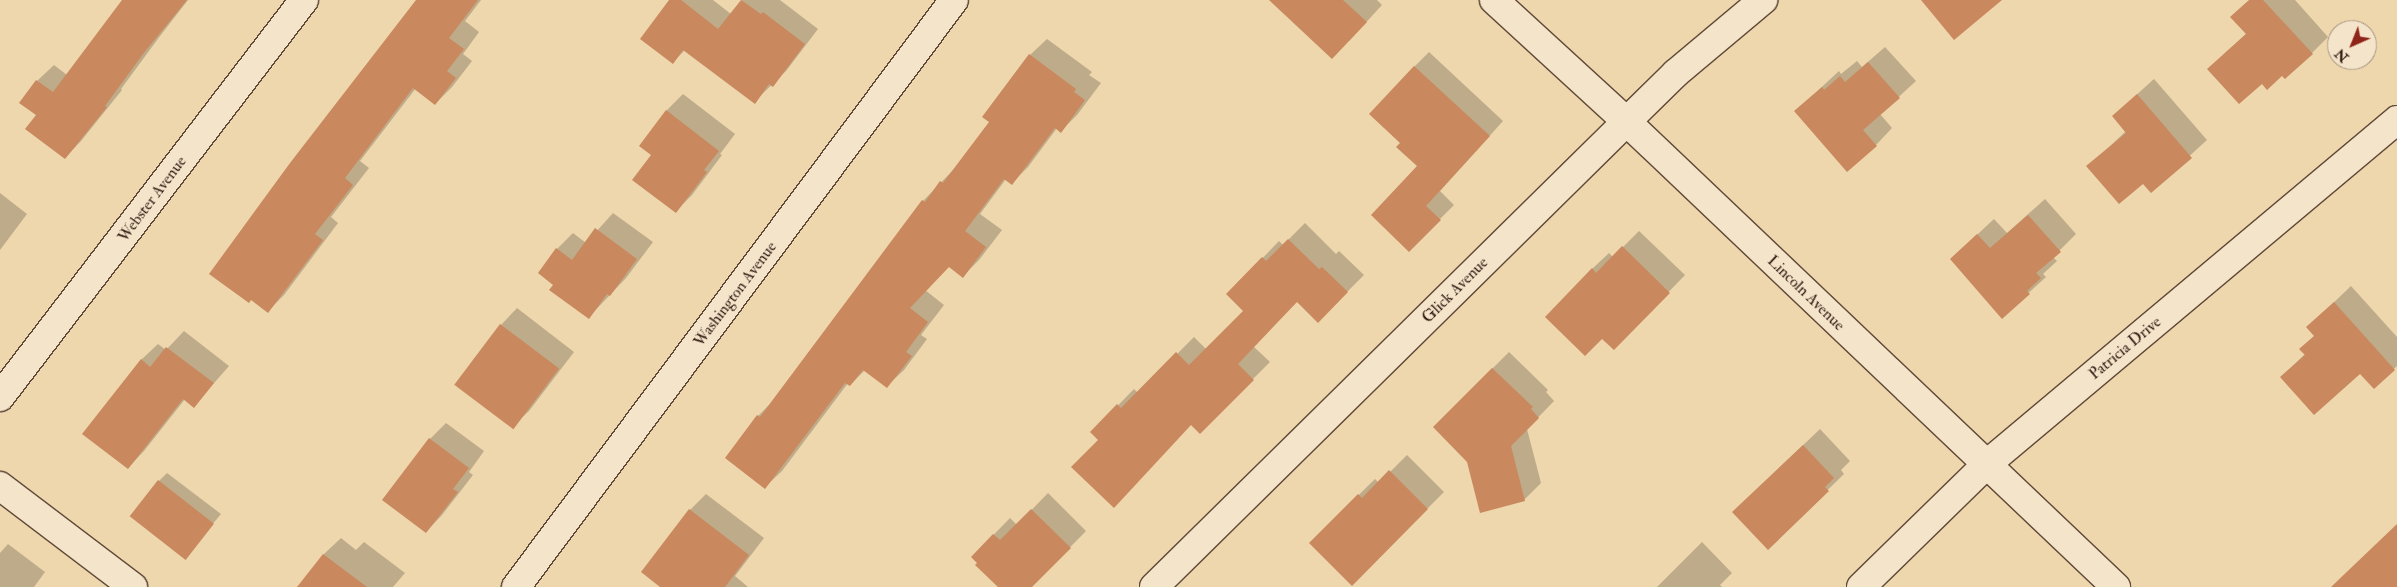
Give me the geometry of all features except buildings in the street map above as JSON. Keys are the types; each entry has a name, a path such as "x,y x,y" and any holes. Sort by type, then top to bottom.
{"street":[{"name":"Webster Avenue","path":"0,397 304,0"},
{"name":"Washington Avenue","path":"516,587 954,0"},
{"name":"Lincoln Avenue","path":"1494,0 1627,122 2116,587"},
{"name":"Glick Avenue","path":"1154,587 1676,73 1763,0"},
{"name":"Patricia Drive","path":"1862,587 1987,464 2397,120"},
{"path":"0,486 133,587"}]}
